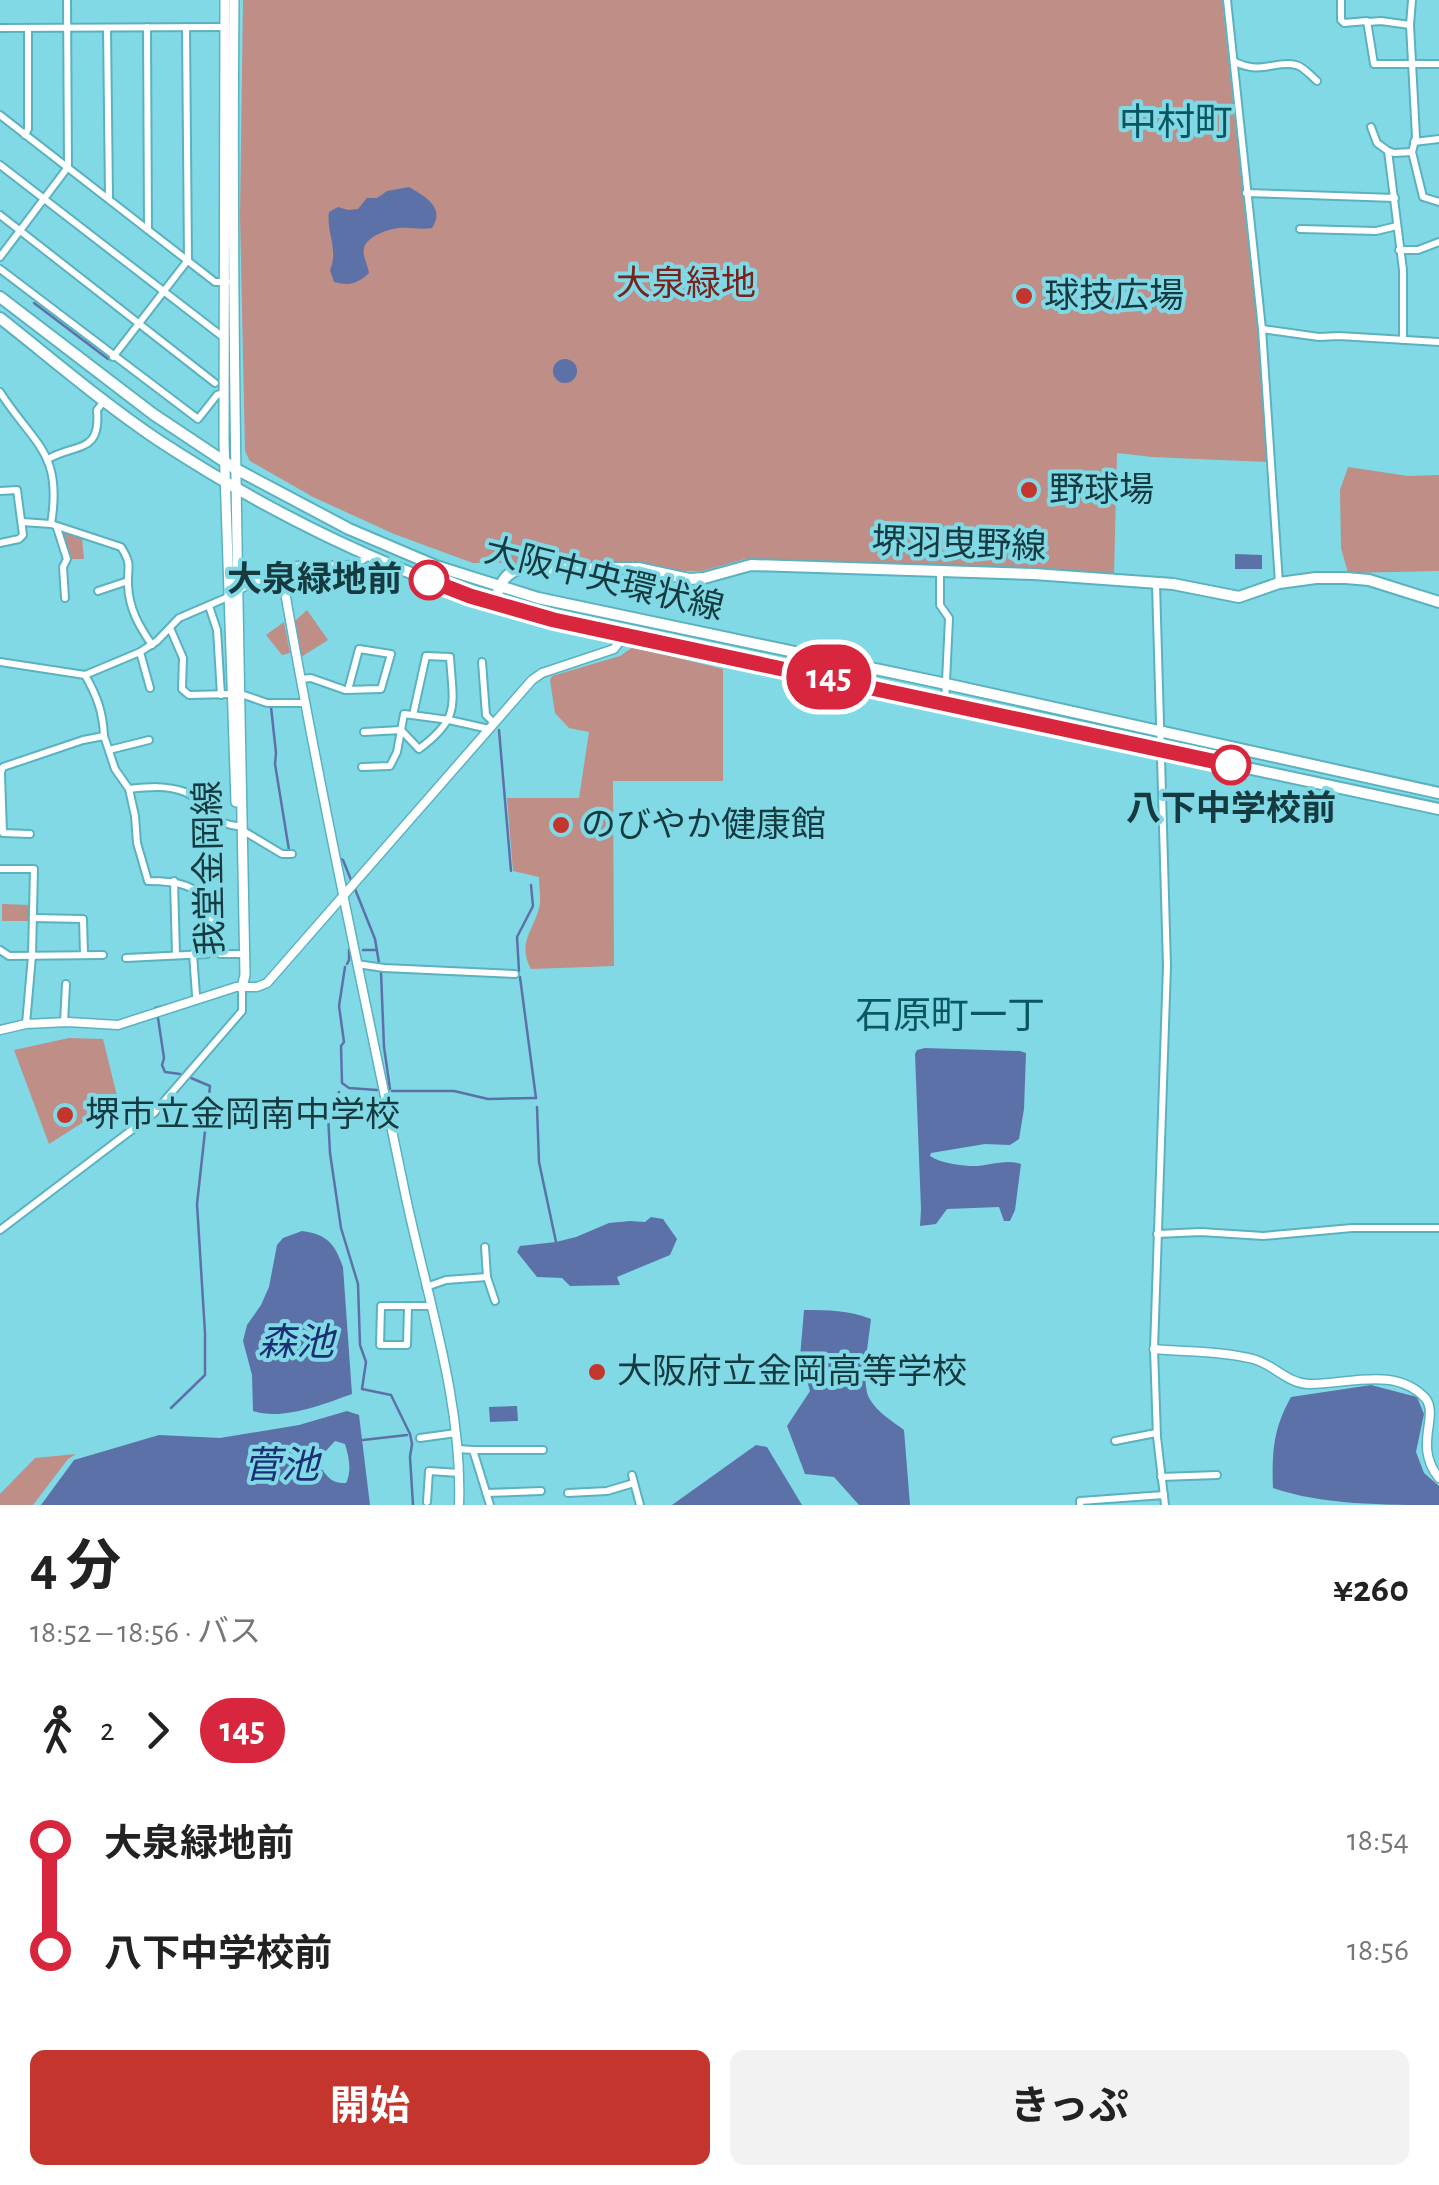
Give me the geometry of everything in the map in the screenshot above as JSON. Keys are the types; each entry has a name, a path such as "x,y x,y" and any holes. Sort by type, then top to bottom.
{"main road":[{"name":"我堂金岡線","path":"225,0 229,465 225,482 245,975 242,987"},
{"name":"我堂金岡線","path":"232,694 238,588 236,489 229,465 223,338 228,282 234,0"},
{"name":"大阪中央環状線","path":"0,297 153,414 229,465 389,547 499,586 538,598 1439,792"},
{"name":"大阪中央環状線","path":"0,318 156,438 236,489 369,556 494,604 1439,809"},
{"name":"堺羽曳野線","path":"499,586 508,574 521,569 638,568 689,579 752,564 1034,574 1173,584 1239,597 1279,583 1346,578 1369,580 1439,602"},
{"path":"494,604 499,586"},
{"name":"我堂金岡線","path":"240,828 242,987"}],"street":[{"path":"0,257 68,167 67,0"},
{"path":"1228,0 1262,329 1279,583"},
{"path":"1412,0 1416,137 1413,147 1424,197 1439,202"},
{"path":"1340,1 1344,23 1381,21 1410,25"},
{"path":"1368,22 1374,64 1439,64"},
{"path":"0,28 225,27"},
{"path":"25,136 28,28"},
{"path":"107,28 109,198"},
{"path":"146,28 148,230"},
{"path":"113,357 188,260 186,28"},
{"path":"1234,62 1262,69 1296,65 1316,82"},
{"path":"0,115 215,282 228,282"},
{"path":"1372,127 1377,143 1394,154 1439,139"},
{"path":"1388,152 1403,270 1402,340"},
{"path":"0,165 223,338"},
{"path":"1246,193 1395,198"},
{"path":"0,215 215,383"},
{"path":"1303,228 1376,231 1396,226"},
{"path":"1400,250 1418,250 1439,242"},
{"path":"0,269 198,419 216,395 224,393"},
{"path":"1262,329 1319,337 1439,342"},
{"path":"0,392 34,434 48,459 56,492 54,525 67,559 63,567 64,598"},
{"path":"48,459 92,442 96,410 105,400"},
{"path":"0,490 17,490 23,535 18,540 0,543"},
{"path":"22,522 54,525 120,548 130,568 128,581 136,621 152,645"},
{"path":"0,662 85,675 140,652 185,615 281,569 310,564 349,566 369,556"},
{"path":"281,569 304,703 456,1433 459,1505"},
{"path":"940,572 940,605 949,618 945,702"},
{"path":"98,591 128,581"},
{"path":"1156,584 1167,966 1154,1350 1156,1434 1164,1505"},
{"path":"209,606 232,694"},
{"path":"170,628 183,658 182,689 189,696 232,694 267,703 304,703"},
{"path":"0,1030 64,1022 118,1026 242,987 267,983 532,680 614,648 626,634"},
{"path":"300,678 348,690 381,689 392,654 359,649 348,690"},
{"path":"140,652 150,688"},
{"path":"402,730 419,749 440,734 453,704 450,657 426,656 413,716"},
{"path":"482,662 486,716 492,726"},
{"path":"85,675 103,713 104,736 116,769 129,789 148,881 174,881 196,892 211,915 220,954 239,954"},
{"path":"362,767 390,766 404,714 492,726"},
{"path":"364,732 402,730"},
{"path":"30,834 3,833 3,768 104,736"},
{"path":"109,750 150,740"},
{"path":"129,789 158,786 186,792 213,818 240,828 282,854 292,854"},
{"path":"0,869 34,869 26,1024"},
{"path":"174,881 176,954"},
{"path":"33,918 83,919 84,954"},
{"path":"0,950 9,956 104,954"},
{"path":"193,954 196,994"},
{"path":"126,958 206,954"},
{"path":"357,964 514,974"},
{"path":"64,1022 66,984"},
{"path":"0,1230 154,1112 242,1011 242,987"},
{"path":"1157,1234 1262,1236 1352,1228 1439,1228"},
{"path":"484,1248 494,1301"},
{"path":"426,1286 446,1280 487,1277"},
{"path":"408,1306 407,1346 380,1345 380,1306 408,1306 430,1306"},
{"path":"1154,1350 1256,1359 1303,1384 1374,1378 1415,1390 1432,1412 1427,1451 1430,1466 1439,1478"},
{"path":"420,1438 456,1433"},
{"path":"1115,1441 1156,1434"},
{"path":"458,1449 543,1450"},
{"path":"473,1450 490,1505"},
{"path":"427,1502 429,1471 460,1473"},
{"path":"1162,1478 1216,1475"},
{"path":"580,1505 572,1493 607,1491 633,1479 640,1505"},
{"path":"486,1493 541,1491"},
{"path":"1080,1505 1080,1501 1164,1495"}],"green space":[{"name":"大泉緑地","path":"243,0 1222,0 1265,398 1268,462 1117,453 1114,575 745,559 702,571 677,571 635,562 473,563 394,534 313,497 250,461 245,451 240,214"},
{"path":"1348,467 1408,476 1439,475 1439,571 1348,573 1341,548 1340,490"},
{"path":"64,532 82,538 84,559 69,559 61,535"},
{"path":"307,610 328,640 301,657 295,621"},
{"path":"284,622 290,653 282,655 266,635"},
{"name":"のびやか健康館","path":"633,647 723,669 723,781 613,781 614,966 531,969 526,946 539,908 539,877 513,871 507,798 579,798 589,732 569,728 555,713 550,680 552,676 620,656"},
{"path":"2,904 30,905 30,921 2,921"},
{"path":"69,1038 103,1039 118,1100 49,1144 14,1050"},
{"path":"76,1454 33,1505 0,1505 0,1494 35,1458"}],"water":[{"path":"409,187 435,208 432,228 399,228 378,234 364,248 369,273 353,283 334,282 330,270 333,255 329,212 338,207 358,209 367,198"},
{"path":"565,359 577,371 565,383 553,371"},
{"path":"1235,554 1262,555 1262,569 1235,569"},
{"path":"925,1048 1026,1053 1019,1139 1010,1145 985,1144 930,1156 965,1166 1021,1164 1010,1221 1004,1221 999,1207 947,1209 936,1224 920,1226 915,1054"},
{"path":"651,1217 663,1219 677,1239 670,1255 617,1277 620,1285 570,1286 562,1278 537,1277 517,1252 520,1246 556,1242 609,1223 645,1222"},
{"name":"森池","path":"302,1231 329,1242 343,1267 352,1394 290,1413 264,1414 253,1411 252,1375 243,1341 247,1325 269,1287 277,1245 283,1238"},
{"path":"804,1310 846,1312 871,1319 867,1391 876,1408 904,1430 910,1505 859,1505 834,1477 805,1474 787,1426 810,1391 800,1357"},
{"path":"1371,1385 1417,1397 1424,1414 1416,1452 1424,1473 1439,1486 1439,1505 1333,1501 1273,1488 1275,1441 1291,1397"},
{"path":"517,1406 518,1421 490,1422 489,1407"},
{"name":"菅池","path":"347,1411 359,1415 370,1505 41,1505 74,1460 159,1435 220,1438 299,1425","holes":["335,1441 345,1444 349,1474 346,1483 341,1483 331,1480 321,1468 322,1455"]},
{"path":"756,1445 767,1447 802,1505 672,1505"}],"waterway":[{"path":"34,303 108,359"},
{"path":"271,707 275,764 289,850"},
{"path":"499,730 511,871"},
{"path":"339,858 351,880"},
{"path":"519,971 517,937 533,906 531,885"},
{"path":"355,889 375,939 379,963"},
{"path":"347,964 349,950"},
{"path":"363,950 376,950"},
{"path":"345,967 339,1006 344,1042 342,1083 349,1088 377,1090"},
{"path":"381,972 390,1089"},
{"path":"520,977 536,1098"},
{"path":"155,1008 168,1005"},
{"path":"158,1018 162,1065 165,1072 180,1074"},
{"path":"171,1408 205,1375 197,1204 210,1086 191,1078"},
{"path":"392,1091 454,1091 488,1099 536,1098"},
{"path":"339,1092 328,1115 330,1153 341,1228 358,1284 360,1345 366,1362 362,1389 391,1395 410,1434 413,1505"},
{"path":"537,1107 539,1162 556,1242"},
{"path":"363,1440 407,1435"}],"bus line":[{"name":"145","path":"429,580 554,620 1231,765"}],"place":[{"name":"球技広場","path":"1024,296"},
{"name":"野球場","path":"1029,490"},
{"name":"大泉緑地前","path":"429,580"},
{"name":"八下中学校前","path":"1231,765"},
{"name":"のびやか健康館","path":"561,825"},
{"name":"堺市立金岡南中学校","path":"65,1115"},
{"name":"大阪府立金岡高等学校","path":"597,1372"}],"district":[{"name":"中村町","path":"1176,124"},
{"name":"石原町一丁","path":"950,1017"}]}
